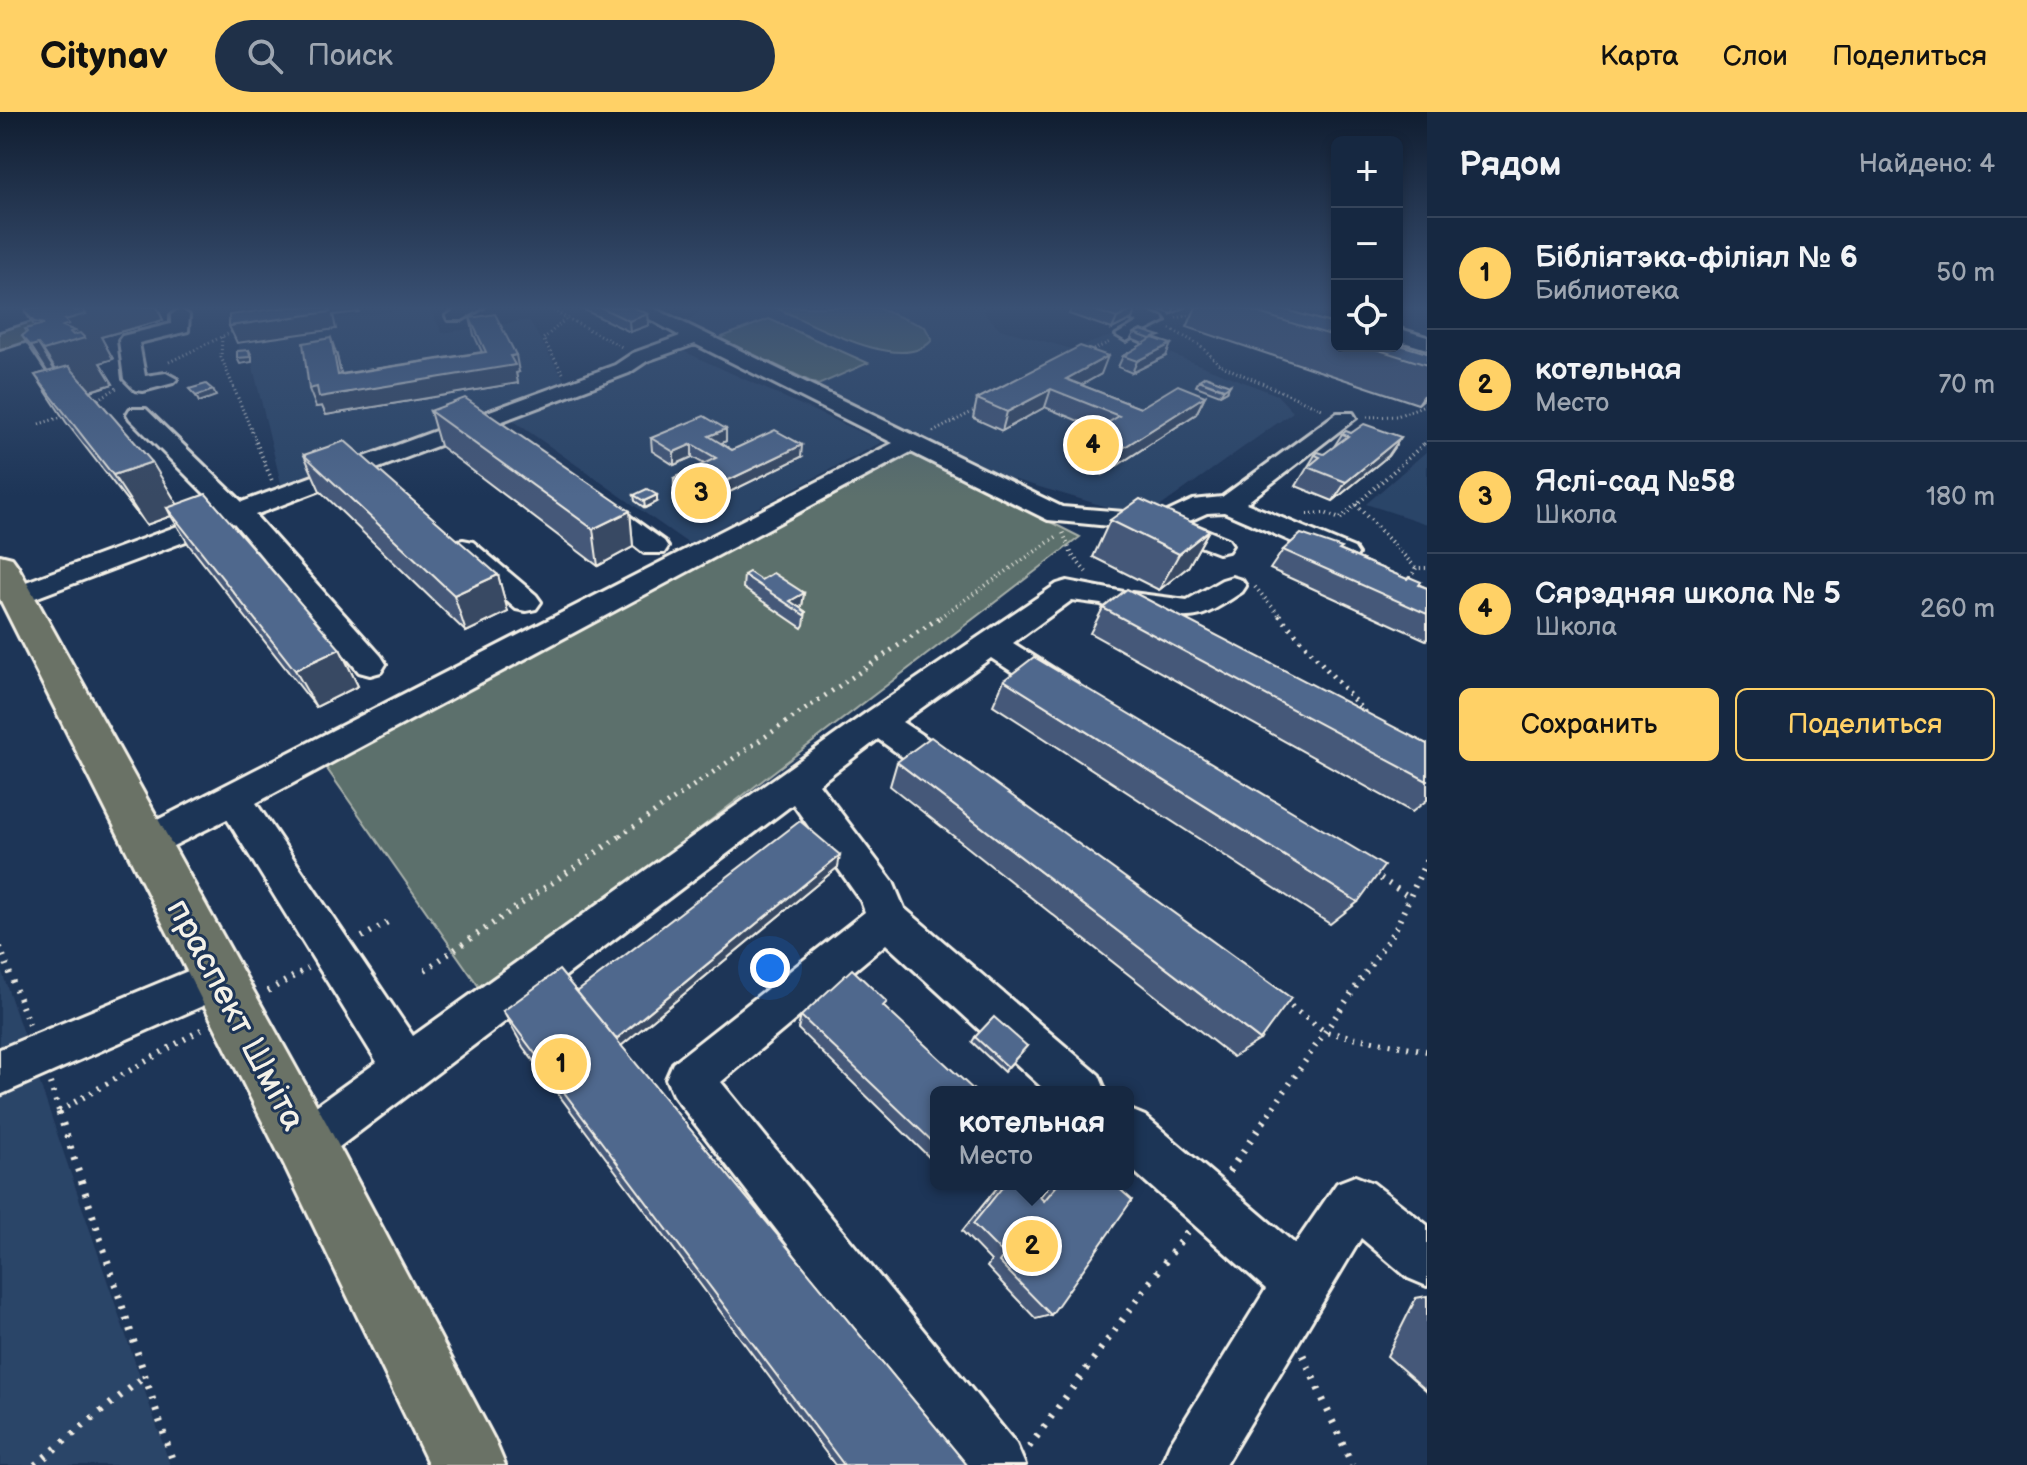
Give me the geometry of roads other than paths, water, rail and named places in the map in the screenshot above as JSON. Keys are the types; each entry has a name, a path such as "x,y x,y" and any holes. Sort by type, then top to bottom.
{"main road":[{"name":"праспект Шміта","path":"8,580 305,1143 468,1465"}],"lane":[{"path":"134,370 135,379 143,385 166,379"},
{"path":"8,580 278,497 619,370"},
{"path":"763,370 1057,514 1165,523 1218,545"},
{"path":"138,414 237,511 370,664"},
{"path":"1228,504 1345,418"},
{"path":"487,421 511,439"},
{"path":"147,843 911,443"},
{"path":"368,465 391,485"},
{"path":"571,484 654,547"},
{"path":"1165,523 1202,505 1228,504 1365,563"},
{"path":"447,534 526,602"},
{"path":"305,1143 878,722 1067,590 1191,610 1232,586"},
{"path":"1108,596 1190,639"},
{"path":"989,642 1094,708"},
{"path":"878,722 980,792"},
{"path":"797,782 879,894 887,919 1075,1086"},
{"path":"233,798 407,1068"},
{"path":"887,919 689,1079 1010,1459"},
{"path":"0,1072 217,979"},
{"path":"1134,1138 1208,1204 1291,1297"},
{"path":"1191,1465 1291,1297 1355,1201 1427,1259"}],"place":[{"name":"Сярэдняя школа № 5","path":"1093,445"},
{"name":"Яслі-сад №58","path":"701,493"},
{"name":"Бібліятэка-філіял № 6","path":"561,1064"},
{"name":"котельная","path":"1032,1246"}]}
